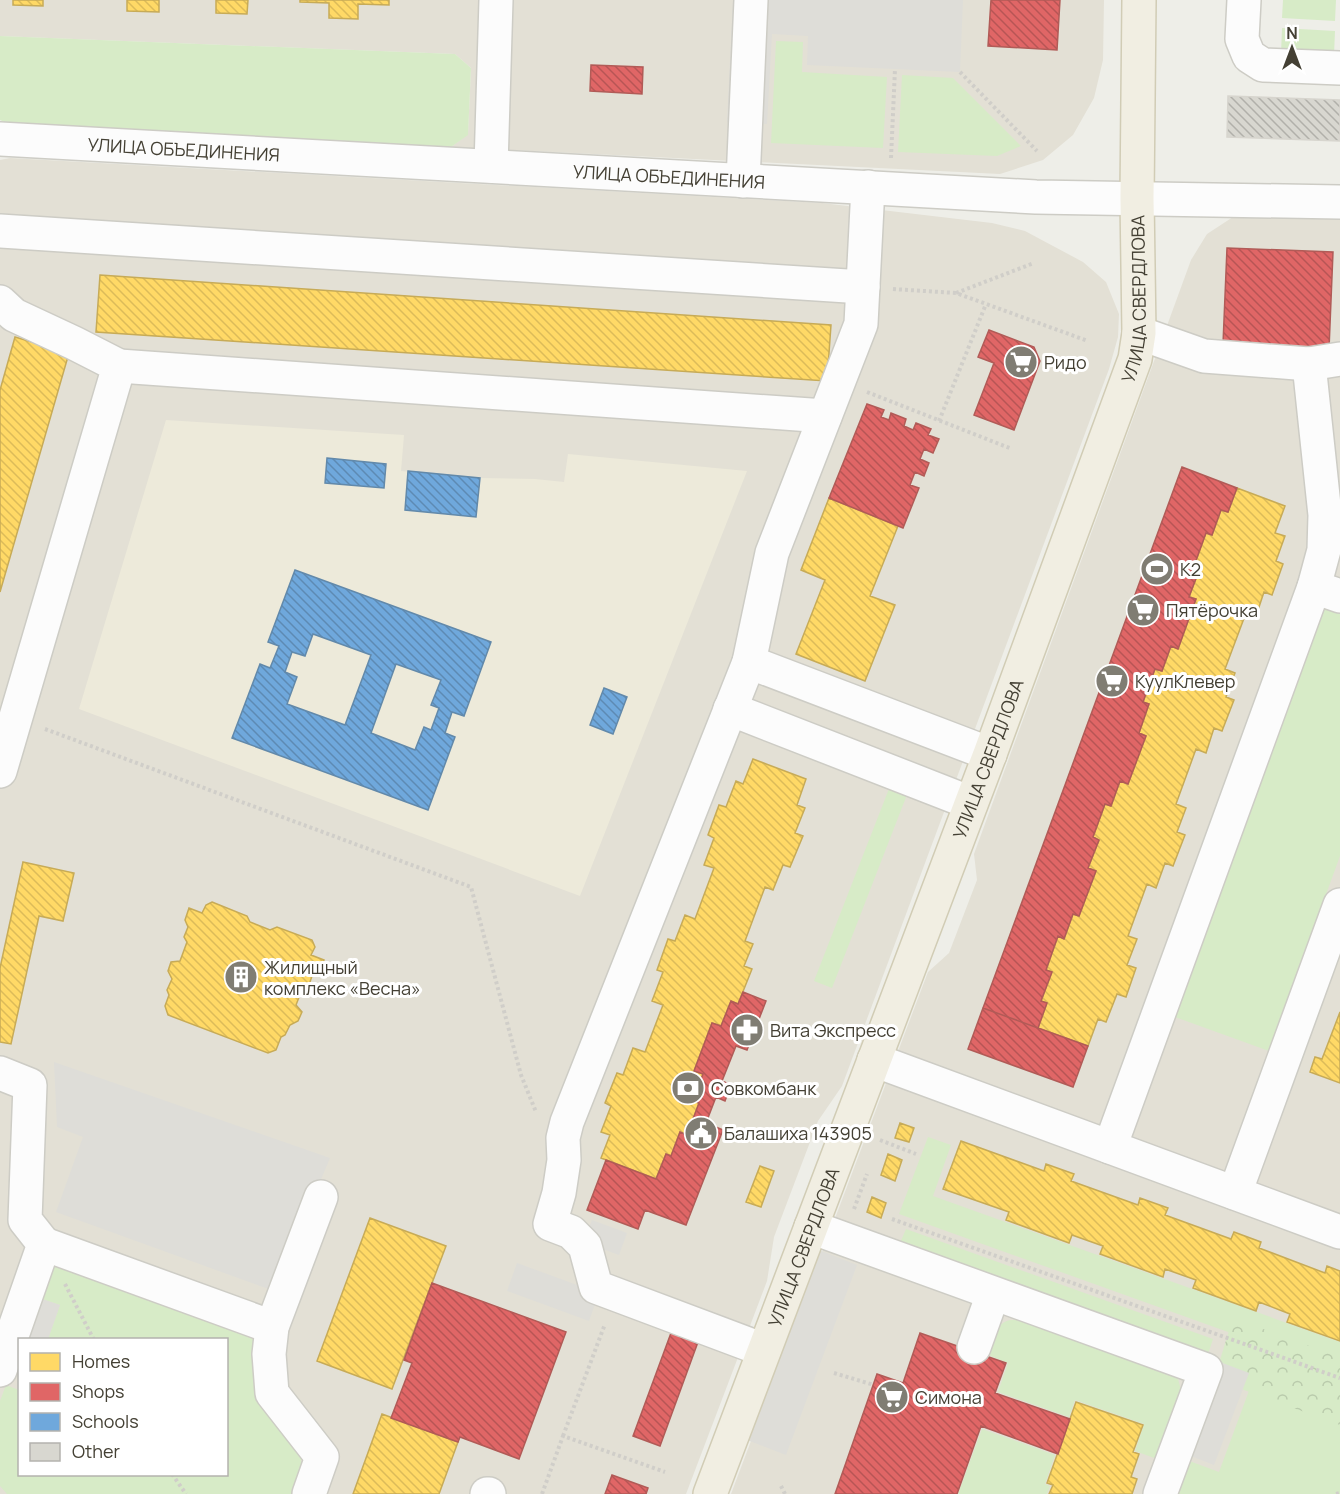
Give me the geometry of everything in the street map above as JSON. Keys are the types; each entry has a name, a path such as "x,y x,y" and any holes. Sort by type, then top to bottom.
{"main road":[{"name":"УЛИЦА СВЕРДЛОВА","path":"710,1494 990,754 1135,359 1139,333 1137,198 1139,0"}],"street":[{"path":"491,166 496,0"},
{"path":"743,181 751,0"},
{"path":"1244,0 1242,39 1249,56 1263,65 1340,68"},
{"name":"УЛИЦА ОБЪЕДИНЕНИЯ","path":"0,138 1036,197 1340,202"},
{"path":"764,1350 596,1287 585,1246 571,1232 550,1224 559,1194 564,1160 563,1138 571,1111 749,662 772,553 861,324 868,187"},
{"path":"0,231 863,287"},
{"path":"0,302 14,315 119,366 825,416"},
{"path":"1110,1147 1327,591 1324,550 1324,362 1204,356 1139,333"},
{"path":"0,771 119,366"},
{"path":"749,662 990,754"},
{"path":"730,709 971,803"},
{"path":"1235,1193 1340,905"},
{"path":"874,1060 1340,1232"},
{"path":"0,1073 30,1086 25,1221 44,1244 272,1327"},
{"path":"309,1494 322,1457 272,1393 269,1354 272,1327 321,1197"},
{"path":"811,1227 1206,1370 1160,1494"},
{"path":"0,1370 44,1244"},
{"path":"975,1347 993,1294"}],"path":[{"path":"891,158 895,69"},
{"path":"960,72 1037,151"},
{"path":"956,293 1034,263"},
{"path":"863,287 956,293 1088,341"},
{"path":"939,421 986,304"},
{"path":"839,381 1012,449"},
{"path":"16,719 471,887 521,1075 540,1120 563,1138"},
{"path":"883,1133 880,1140 916,1154"},
{"path":"853,1214 868,1172"},
{"path":"892,1219 1340,1378"},
{"path":"44,1244 93,1338"},
{"path":"542,1494 616,1294"},
{"path":"834,1373 874,1385"},
{"path":"563,1436 665,1472"},
{"path":"173,1476 186,1494"},
{"path":"781,1486 785,1494"}],"shaded area":[{"path":"0,0 1104,0 1103,60 1094,98 1073,135 1043,160 1000,174 451,147 468,134 471,68 455,54 0,36"},
{"path":"733,0 963,0 960,72 807,65 808,36 772,34 767,124 727,122"},
{"path":"10,158 822,203 992,223 1025,231 1083,262 1106,282 1119,314 1118,337 1109,369 842,1086 818,1121 774,1237 767,1281 686,1494 0,1494 0,160"},
{"path":"1260,213 1340,215 1340,1494 731,1494 928,972 949,953 977,880 974,854 1191,260 1207,234 1233,217"},
{"path":"166,420 404,435 401,471 480,478 564,482 568,454 747,471 580,896 79,709"},
{"path":"54,1062 330,1158 274,1291 56,1212 83,1137 57,1127"},
{"path":"592,1220 627,1233 619,1255 583,1242"},
{"path":"819,1250 857,1265 786,1455 747,1440"},
{"path":"517,1263 599,1293 589,1321 507,1291"},
{"path":"36,1297 60,1305 48,1338 22,1338"},
{"path":"1220,1362 1249,1373 1214,1465 1186,1454"}],"green space":[{"path":"1283,0 1336,0 1335,21 1282,18"},
{"path":"1282,28 1335,31 1334,55 1281,54"},
{"path":"0,36 455,54 471,68 468,135 451,147 13,126 0,120"},
{"path":"776,41 803,42 802,72 887,77 883,148 771,143"},
{"path":"902,75 953,78 1021,146 997,156 898,152"},
{"path":"1323,607 1340,613 1340,856 1269,1051 1175,1017"},
{"path":"892,781 910,787 832,988 814,981"},
{"path":"928,1137 951,1145 933,1196 1340,1342 1340,1372 899,1214"},
{"path":"906,1229 1213,1339 1208,1354 900,1243"},
{"path":"72,1263 243,1324 257,1343 301,1450 301,1468 292,1494 7,1494 0,1486 0,1401 6,1385 18,1390 18,1476 228,1476 228,1338 48,1338 60,1305 36,1297 44,1276 56,1266"},
{"path":"1233,1318 1340,1357 1340,1425 1214,1379"},
{"path":"1017,1320 1178,1379 1181,1390 1157,1459 1135,1451 1144,1424 1075,1400 1069,1417 998,1392 1008,1363 988,1355 998,1328 1001,1324"},
{"path":"1257,1369 1340,1400 1340,1494 1171,1494 1184,1459 1219,1472"},
{"path":"982,1429 1055,1455 1045,1484 1050,1486 1047,1494 958,1494"}],"building: Homes":[{"path":"13,0 43,0 43,6 13,5"},
{"path":"127,0 159,0 159,12 127,11"},
{"path":"216,0 248,0 247,14 216,13"},
{"path":"300,0 389,0 389,5 358,4 358,19 329,18 329,3 300,2"},
{"path":"100,275 831,325 827,381 96,332"},
{"path":"15,337 69,353 0,592 0,390"},
{"path":"1237,488 1285,506 1275,533 1285,536 1276,561 1283,564 1272,595 1264,592 1256,616 1246,613 1225,669 1235,673 1226,697 1234,700 1222,731 1214,728 1206,753 1196,749 1176,804 1186,808 1177,832 1185,835 1173,866 1165,863 1156,888 1147,884 1128,936 1137,939 1127,965 1136,968 1126,997 1117,994 1106,1022 1098,1019 1088,1046 1038,1028 1047,1003 1041,1001 1052,972 1046,970 1058,936 1064,939 1073,914 1079,916 1096,871 1088,868 1099,840 1093,837 1105,804 1111,806 1120,781 1128,784 1146,736 1139,733 1149,704 1143,702 1155,669 1162,671 1171,646 1178,649 1196,599 1189,597 1200,568 1194,566 1206,533 1212,535 1221,510 1228,512"},
{"path":"829,498 898,526 870,596 895,605 865,681 796,654 825,580 801,570"},
{"path":"753,759 806,779 797,805 805,808 795,833 803,836 790,867 783,865 773,890 765,887 745,941 753,944 744,966 752,969 738,1004 731,1001 721,1026 712,1023 694,1071 703,1074 693,1101 699,1103 687,1135 680,1132 671,1156 666,1154 656,1179 601,1158 610,1135 601,1132 611,1106 605,1103 617,1073 623,1075 633,1048 645,1052 663,1005 652,1001 663,972 657,970 668,939 675,941 685,915 695,919 714,868 704,865 714,838 708,835 719,805 726,807 736,781 743,784"},
{"path":"23,862 74,873 63,921 39,916 11,1044 0,1042 0,968"},
{"name":"Жилищный комплекс «Весна»","path":"212,902 247,916 250,922 270,930 277,927 312,940 315,947 311,955 324,960 320,972 312,976 309,985 303,987 296,1005 302,1012 298,1021 290,1025 285,1035 281,1037 276,1050 268,1053 168,1015 165,1006 169,995 167,990 172,979 168,971 171,962 180,961 187,942 184,937 188,927 185,920 189,908 202,913 206,905"},
{"path":"1340,1012 1340,1083 1310,1072 1315,1057 1322,1059"},
{"path":"900,1123 914,1128 909,1142 895,1138"},
{"path":"961,1141 1044,1171 1046,1164 1074,1174 1071,1181 1138,1205 1140,1198 1168,1208 1165,1215 1231,1239 1234,1232 1261,1242 1259,1248 1325,1273 1327,1266 1340,1271 1340,1341 1287,1322 1290,1314 1259,1302 1256,1311 1193,1288 1196,1280 1165,1269 1163,1277 1100,1254 1103,1246 1072,1235 1069,1243 1006,1220 1009,1212 943,1189"},
{"path":"888,1154 902,1160 895,1181 881,1175"},
{"path":"760,1166 774,1171 761,1207 746,1202"},
{"path":"872,1197 886,1203 881,1218 867,1212"},
{"path":"370,1218 446,1246 392,1389 317,1361"},
{"path":"1076,1402 1143,1425 1133,1452 1139,1454 1131,1477 1137,1479 1132,1494 1049,1494 1053,1485 1047,1483"},
{"path":"382,1414 458,1442 439,1494 353,1494"}],"building: Shops":[{"path":"991,0 1060,0 1057,50 988,46"},
{"path":"591,65 643,67 642,94 590,91"},
{"path":"1227,248 1333,252 1329,349 1223,344"},
{"path":"989,330 1034,347 1040,361 1014,430 974,415 994,363 978,357"},
{"path":"867,404 884,410 881,417 889,420 891,413 906,419 904,426 913,430 916,423 931,429 928,435 939,439 933,453 924,449 920,459 929,463 924,476 915,472 910,485 919,488 903,528 829,498"},
{"path":"1182,467 1237,488 1228,512 1221,510 1212,535 1206,533 1194,566 1200,568 1189,597 1196,599 1178,649 1171,646 1162,671 1155,669 1143,702 1149,704 1139,733 1146,736 1128,784 1120,781 1111,806 1105,804 1093,837 1099,840 1088,868 1096,871 1079,916 1073,914 1064,939 1058,936 1046,970 1052,972 1041,1001 1047,1003 1038,1028 983,1008"},
{"path":"743,992 766,1001 747,1050 736,1046 722,1081 731,1085 725,1101 716,1097 706,1123 723,1130 686,1225 645,1210 638,1229 587,1210 606,1160 656,1179 666,1154 671,1156 680,1132 687,1135 699,1103 693,1101 703,1074 694,1071 712,1023 721,1026 731,1001 738,1004"},
{"path":"983,1008 1088,1046 1073,1087 968,1049"},
{"path":"432,1283 566,1332 519,1459 460,1437 458,1442 391,1418 412,1363 404,1360"},
{"path":"671,1333 698,1342 660,1446 633,1436"},
{"path":"920,1333 1006,1363 995,1393 1070,1419 1058,1454 981,1426 957,1494 835,1494 877,1374 903,1383"},
{"path":"612,1475 648,1488 646,1494 605,1494"}],"building: Schools":[{"path":"327,458 386,464 384,488 325,483"},
{"path":"408,471 480,478 476,517 405,510"},
{"path":"295,570 491,642 464,716 452,712 445,733 455,737 428,810 232,738 260,664 270,668 279,646 268,642","holes":["313,634 371,655 345,725 287,704 297,677 285,672 292,652 305,656","396,664 441,680 431,705 439,708 431,730 424,727 415,750 371,733"]},
{"path":"604,688 627,697 613,734 590,725"}],"building: Other":[{"path":"1228,96 1340,100 1340,141 1227,137"}],"place":[{"name":"Ридо","path":"1021,362"},
{"name":"К2","path":"1157,569"},
{"name":"Пятёрочка","path":"1143,610"},
{"name":"КуулКлевер","path":"1112,681"},
{"name":"Жилищный комплекс «Весна»","path":"241,977"},
{"name":"Вита Экспресс","path":"747,1030"},
{"name":"Совкомбанк","path":"688,1088"},
{"name":"Балашиха 143905","path":"701,1133"},
{"name":"Симона","path":"892,1397"}]}
